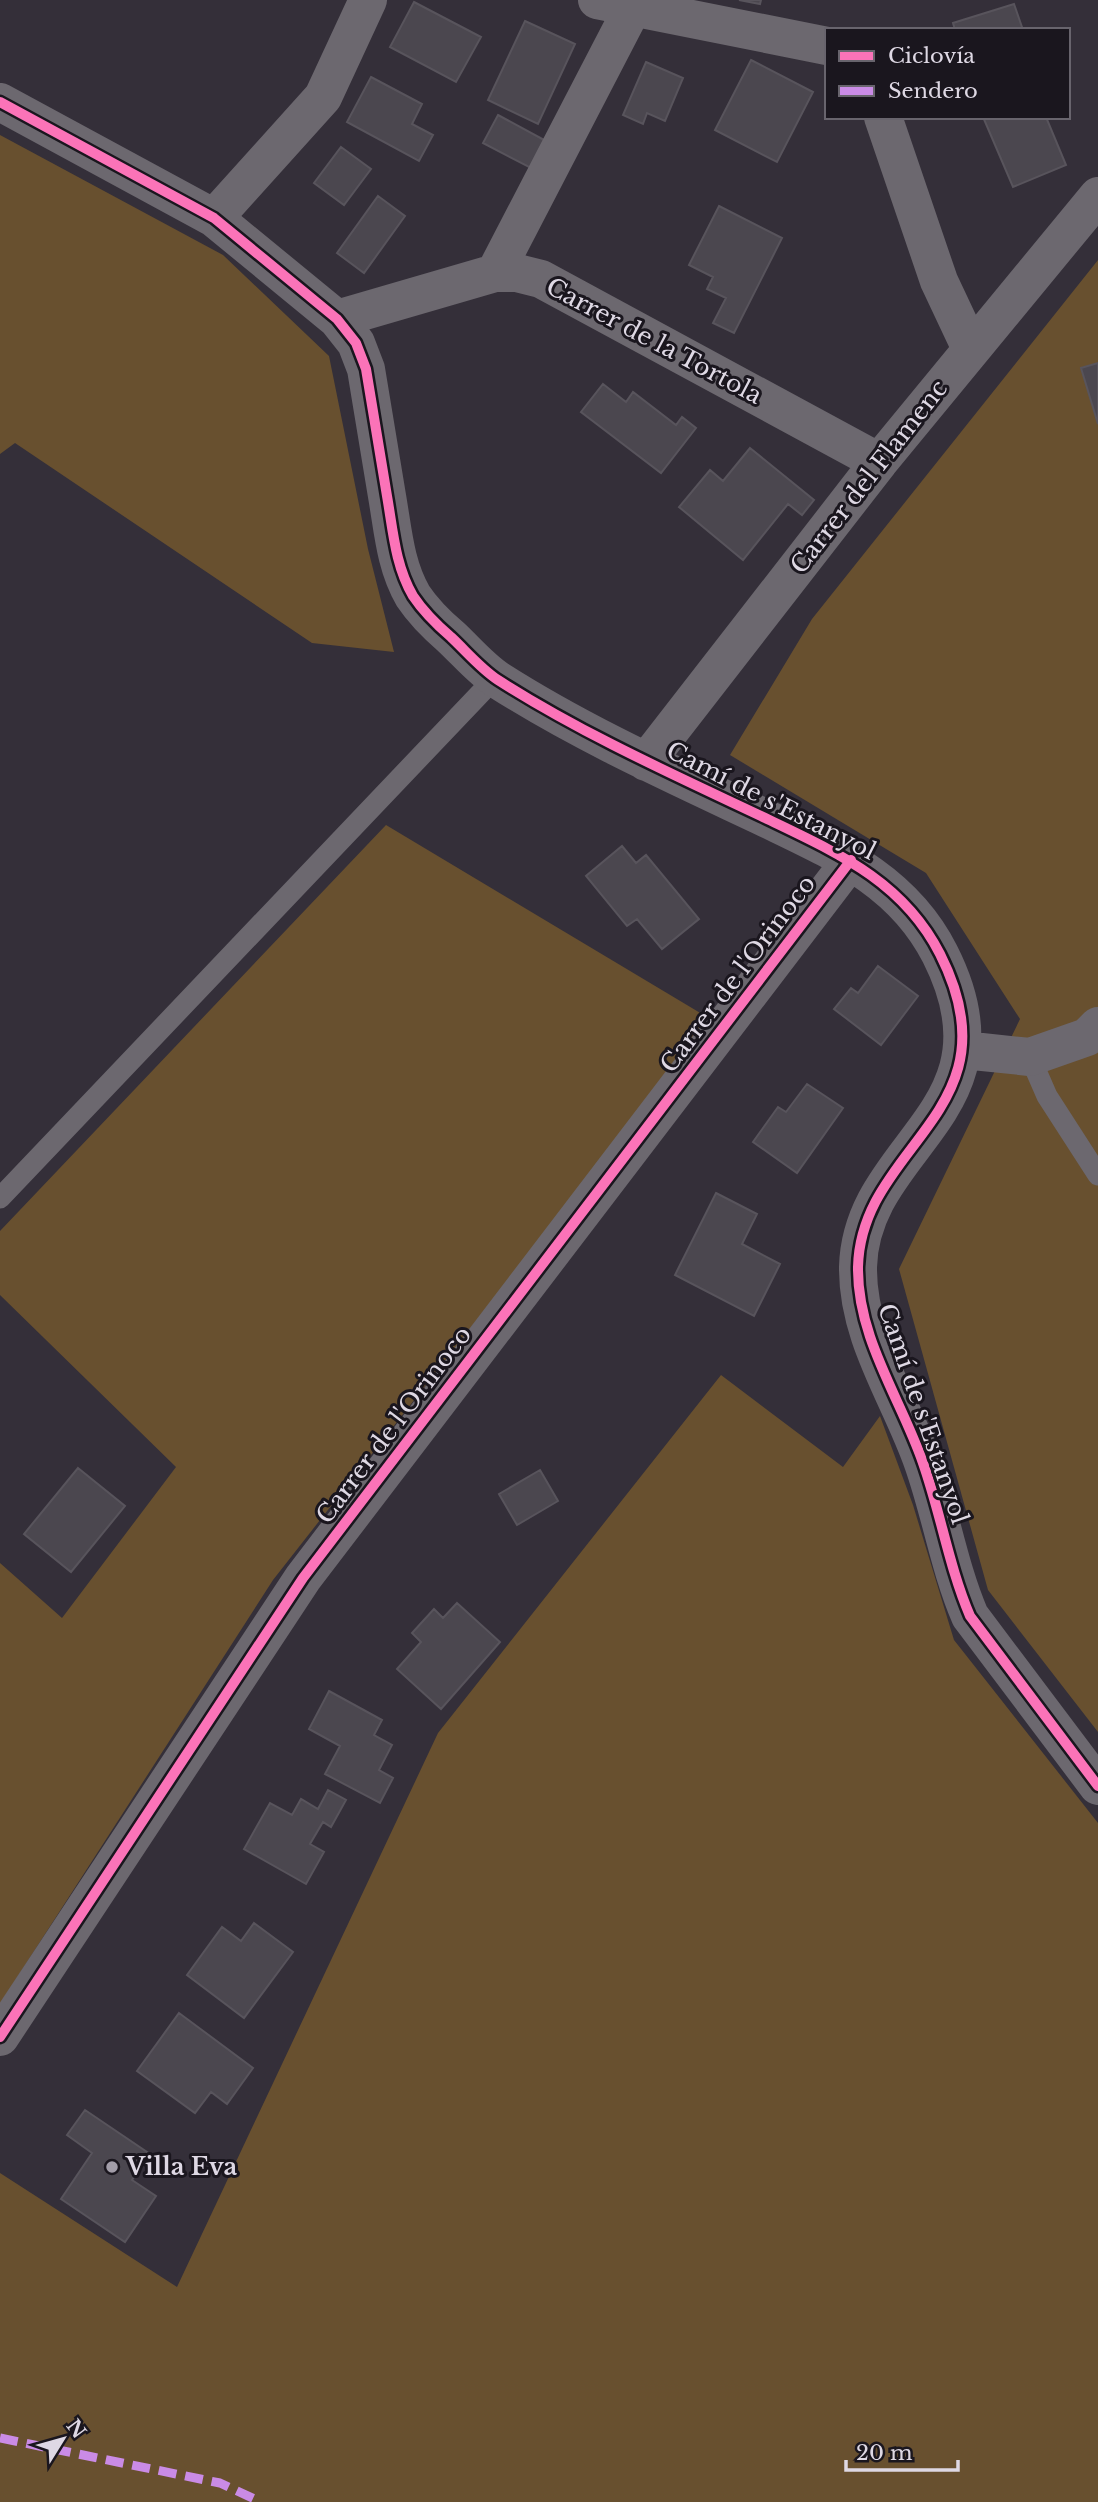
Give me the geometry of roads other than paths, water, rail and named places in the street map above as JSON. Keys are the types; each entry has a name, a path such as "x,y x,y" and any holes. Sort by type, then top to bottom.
{"street":[{"path":"214,218 323,97 368,0"},
{"path":"495,273 615,3 825,46"},
{"name":"Camí de s'Estanyol","path":"0,102 214,218 337,319 356,343 366,369 399,566 414,597 433,621 495,678 646,762 851,860 888,886 925,928 942,957 954,988 963,1050 954,1083 942,1111 903,1160 862,1235 858,1267 860,1297 870,1338 921,1456 938,1506 958,1589 971,1616 1098,1786"},
{"path":"884,119 939,281 971,349"},
{"name":"Carrer del Flamenc","path":"646,762 879,462 1098,196"},
{"name":"Carrer de la Tortola","path":"337,319 495,273 517,273 541,279 879,462"},
{"name":"Carrer de l'Orinoco","path":"0,2037 303,1578 851,860"},
{"path":"963,1050 1030,1057 1087,1037 1098,1026"}],"lane":[{"path":"0,1198 495,678"},
{"path":"1030,1057 1047,1096 1098,1175"}],"place":[{"name":"Villa Eva","path":"112,2167"}]}
